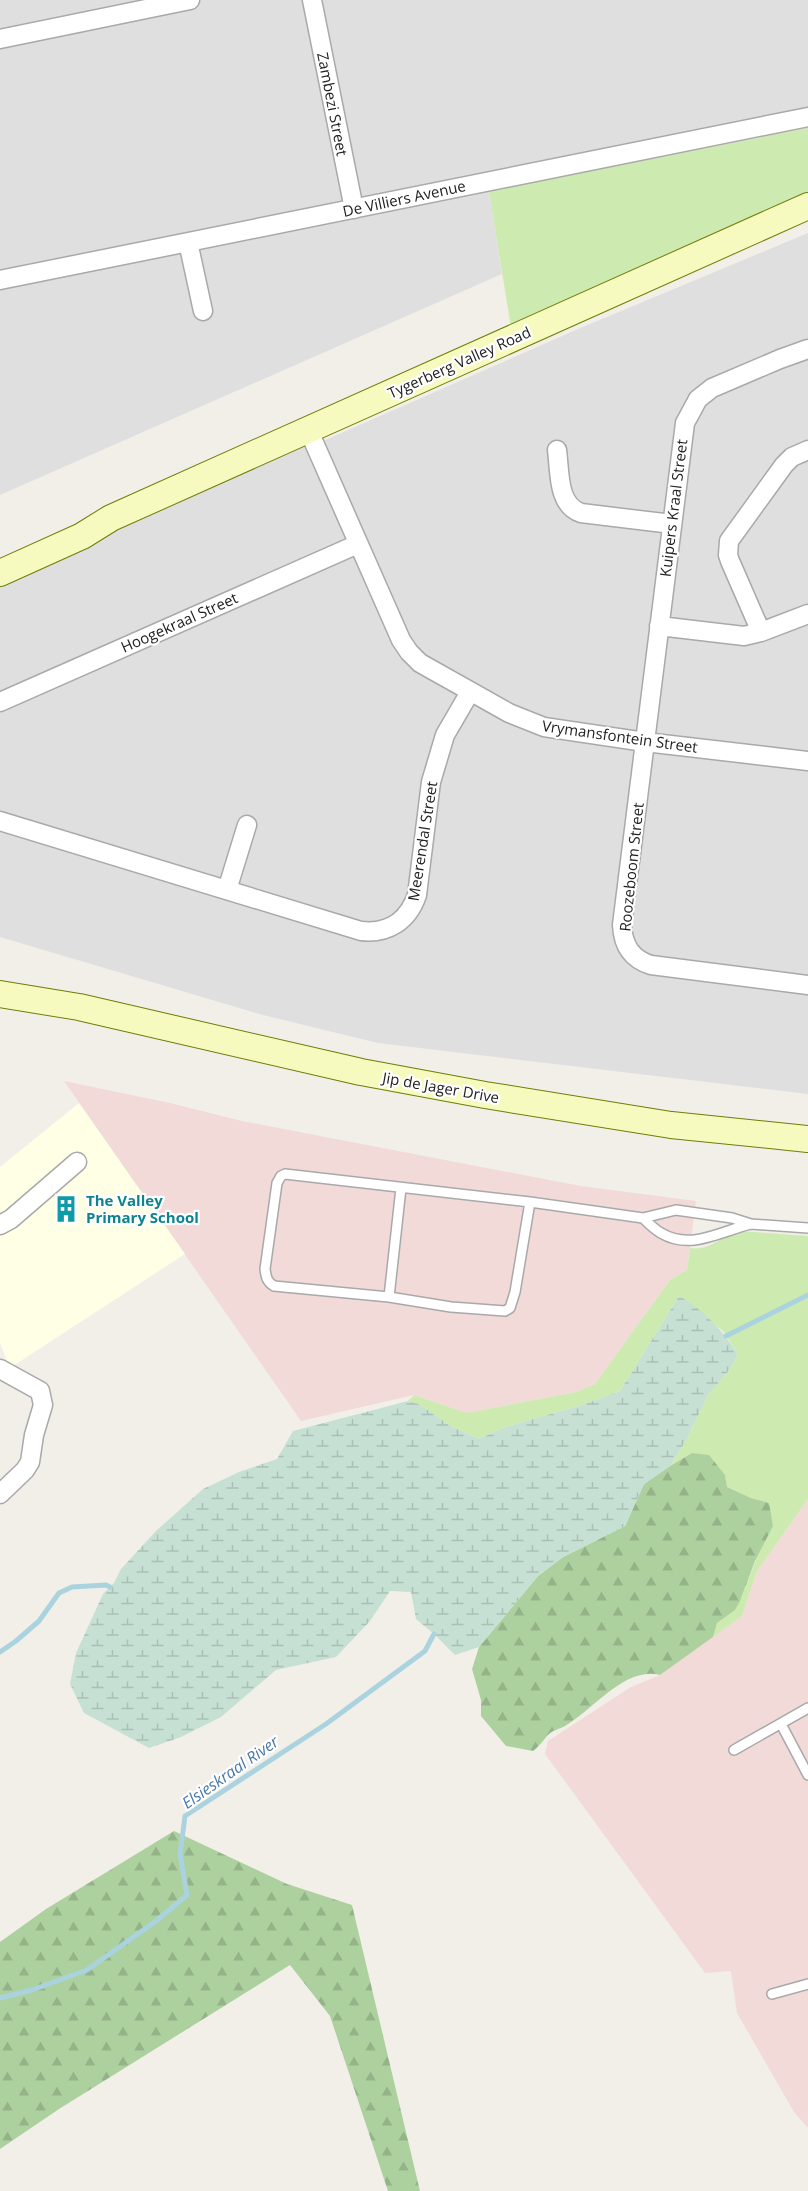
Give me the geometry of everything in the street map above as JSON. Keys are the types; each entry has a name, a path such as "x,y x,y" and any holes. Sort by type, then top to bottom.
{"main road":[{"name":"Tygerberg Valley Road","path":"0,573 82,536 111,518 808,206"},
{"name":"Tygerberg Valley Road","path":"0,559 89,523 111,518"},
{"name":"Jip de Jager Drive","path":"0,981 79,1006 361,1072 671,1125 808,1139"},
{"name":"Jip de Jager Drive","path":"0,994 79,1006"}],"street":[{"path":"0,39 189,0"},
{"name":"Zambezi Street","path":"312,0 354,209"},
{"name":"De Villiers Avenue","path":"0,280 808,117"},
{"path":"188,242 203,311"},
{"name":"Kuipers Kraal Street","path":"645,742 683,431 693,406 712,388 808,349"},
{"name":"Vrymansfontein Street","path":"308,429 404,646 420,663 520,719 544,727 645,742 808,761"},
{"path":"557,450 564,499 573,509 581,513 672,524"},
{"path":"761,632 730,561 729,541 784,465 792,457 808,450"},
{"name":"Hoogekraal Street","path":"0,702 358,544"},
{"path":"659,626 736,636 761,632 808,614"},
{"name":"Meerendal Street","path":"0,822 361,931 387,929 403,920 409,913 417,895 435,764 445,735 470,692"},
{"name":"Roozeboom Street","path":"645,742 622,925 622,937 627,948 641,962 651,965 808,985"},
{"path":"227,890 248,825"},
{"path":"0,1225 11,1219 77,1162"},
{"path":"0,1369 40,1391 43,1405 34,1435 30,1462 21,1475 0,1494"}],"lane":[{"path":"530,1202 515,1292 510,1308 505,1311 274,1286 268,1282 265,1269 277,1183 280,1176 299,1174 530,1202 643,1218 676,1210 732,1218 751,1224 808,1228"},
{"path":"388,1297 401,1188"},
{"path":"643,1218 660,1233 693,1241 709,1239 728,1230 751,1224"},
{"path":"734,1750 808,1708"},
{"path":"781,1724 808,1774"},
{"path":"772,1994 808,1984"}],"shaded area":[{"path":"0,0 808,0 808,118 488,183 502,274 0,495"},
{"path":"808,233 808,1094 378,1043 263,1015 0,937 0,581 313,442 314,445 578,329"},
{"path":"64,1081 242,1121 581,1186 696,1201 687,1270 670,1280 595,1384 576,1392 467,1413 414,1395 301,1421"},
{"path":"79,1103 185,1254 10,1368 0,1343 0,1167"},
{"path":"808,1499 808,2128 794,2112 737,2013 731,1971 705,1973 545,1754 548,1741 631,1687 660,1675 742,1616 757,1571"}],"green space":[{"path":"808,128 808,196 511,328 489,191"},
{"path":"740,1231 808,1236 808,1499 757,1571 742,1616 713,1637 717,1623 740,1601 759,1552 769,1503 727,1487 725,1475 692,1453 670,1466 687,1439 708,1395 731,1368 738,1354 723,1331 679,1296 620,1391 582,1405 505,1427 479,1439 449,1425 419,1404 408,1401 414,1395 467,1413 576,1392 595,1384 670,1280 687,1270 690,1248 710,1245"},
{"path":"679,1296 705,1315 732,1345 738,1354 731,1368 708,1395 687,1439 670,1466 644,1484 625,1526 563,1557 538,1576 479,1647 455,1655 416,1619 411,1592 390,1591 370,1621 336,1657 276,1670 221,1717 181,1737 149,1748 84,1713 70,1684 76,1653 103,1594 114,1583 121,1569 156,1531 203,1489 239,1472 277,1459 293,1431 408,1401 419,1404 449,1425 479,1439 505,1427 582,1405 620,1391"},
{"path":"692,1453 709,1455 725,1475 727,1487 769,1503 773,1526 755,1561 735,1610 717,1623 713,1637 660,1675 647,1674 622,1683 576,1719 551,1733 533,1751 506,1746 481,1716 481,1700 472,1669 479,1647 538,1576 563,1557 625,1526 644,1484"},
{"path":"174,1831 287,1884 352,1905 420,2191 388,2191 330,2016 290,1965 59,2109 0,2149 0,1942 46,1909"}],"waterway":[{"name":"Elsieskraal River","path":"726,1336 808,1295"},
{"path":"0,1652 39,1621 59,1593 72,1587 106,1585 110,1587"},
{"name":"Elsieskraal River","path":"0,1998 32,1990 87,1970 156,1921 187,1895 180,1854 185,1816 326,1724 425,1651 434,1634"}],"place":[{"name":"The Valley Primary School","path":"66,1209"}]}
